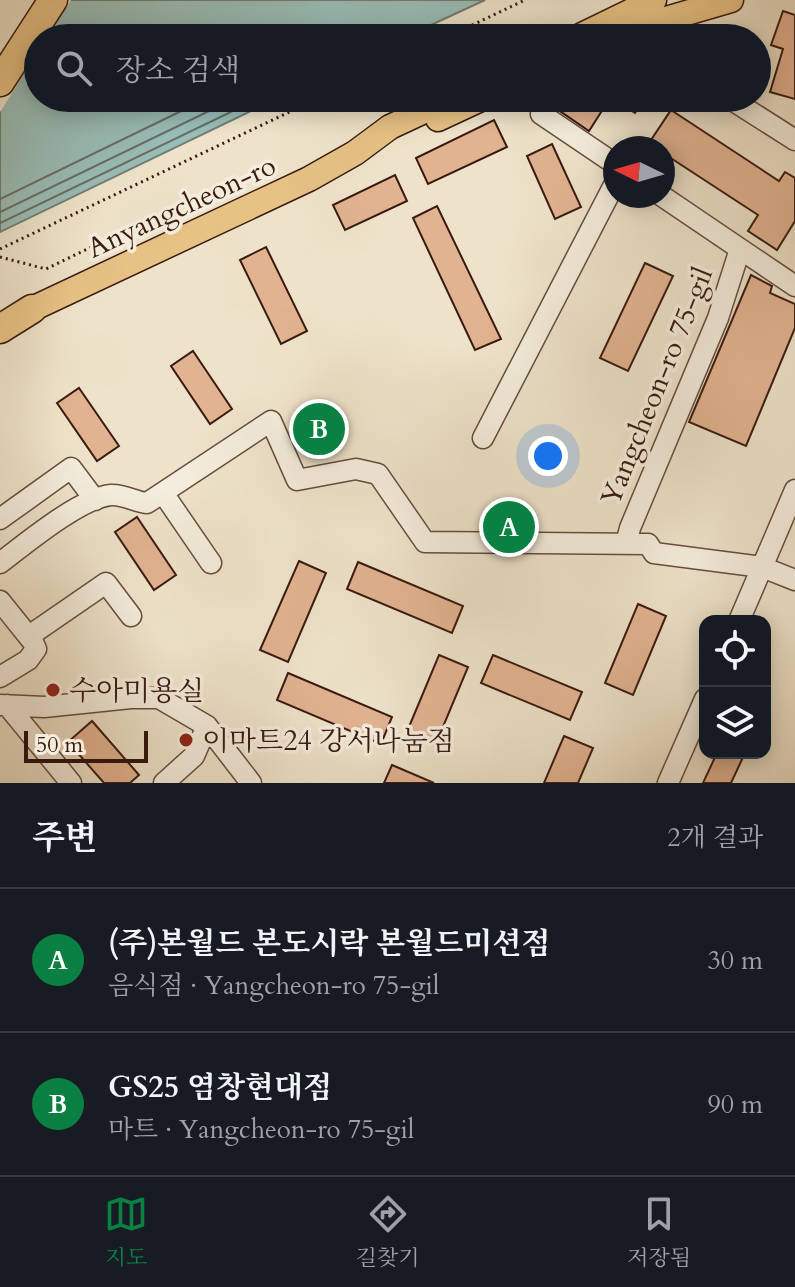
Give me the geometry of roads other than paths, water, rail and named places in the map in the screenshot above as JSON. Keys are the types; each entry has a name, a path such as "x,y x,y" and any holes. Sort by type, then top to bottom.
{"highway":[{"path":"37,24 53,0"},
{"path":"0,82 24,45"},
{"path":"0,321 32,309"},
{"path":"0,329 32,309"}],"main road":[{"path":"605,24 654,0"},
{"path":"649,24 731,0"},
{"name":"Anyangcheon-ro","path":"32,309 309,179 355,153 390,127 422,112"},
{"name":"Anyangcheon-ro","path":"355,153 383,145 453,112"}],"street":[{"path":"542,112 603,156"},
{"path":"751,112 795,140"},
{"path":"675,205 795,286"},
{"path":"483,438 603,206"},
{"name":"Yangcheon-ro 75-gil","path":"626,544 718,318 740,249"},
{"name":"Yangcheon-ro 75-gil","path":"163,493 271,421 297,480 356,469 378,474 425,542 648,544 654,553 762,567 795,580"},
{"path":"0,519 71,468 95,500"},
{"path":"742,615 795,490"},
{"path":"0,563 74,510 95,500 111,495 147,503 163,493 211,563"},
{"path":"29,636 106,583 131,616"},
{"path":"0,601 36,649 28,660 0,677"},
{"path":"3,705 44,707 159,698 207,726 251,783"},
{"path":"3,705 71,783"},
{"path":"668,783 699,713"},
{"path":"164,783 194,756 207,726"}],"water":[{"path":"0,0 485,0 433,24 24,24 24,112 249,112 0,232"}],"place":[{"name":"GS25 염창현대점","path":"319,429"},
{"name":"(주)본월드 본도시락 본월드미션점","path":"509,527"},
{"name":"수아미용실","path":"53,690"},
{"name":"이마트24 강서나눔점","path":"186,740"}]}
